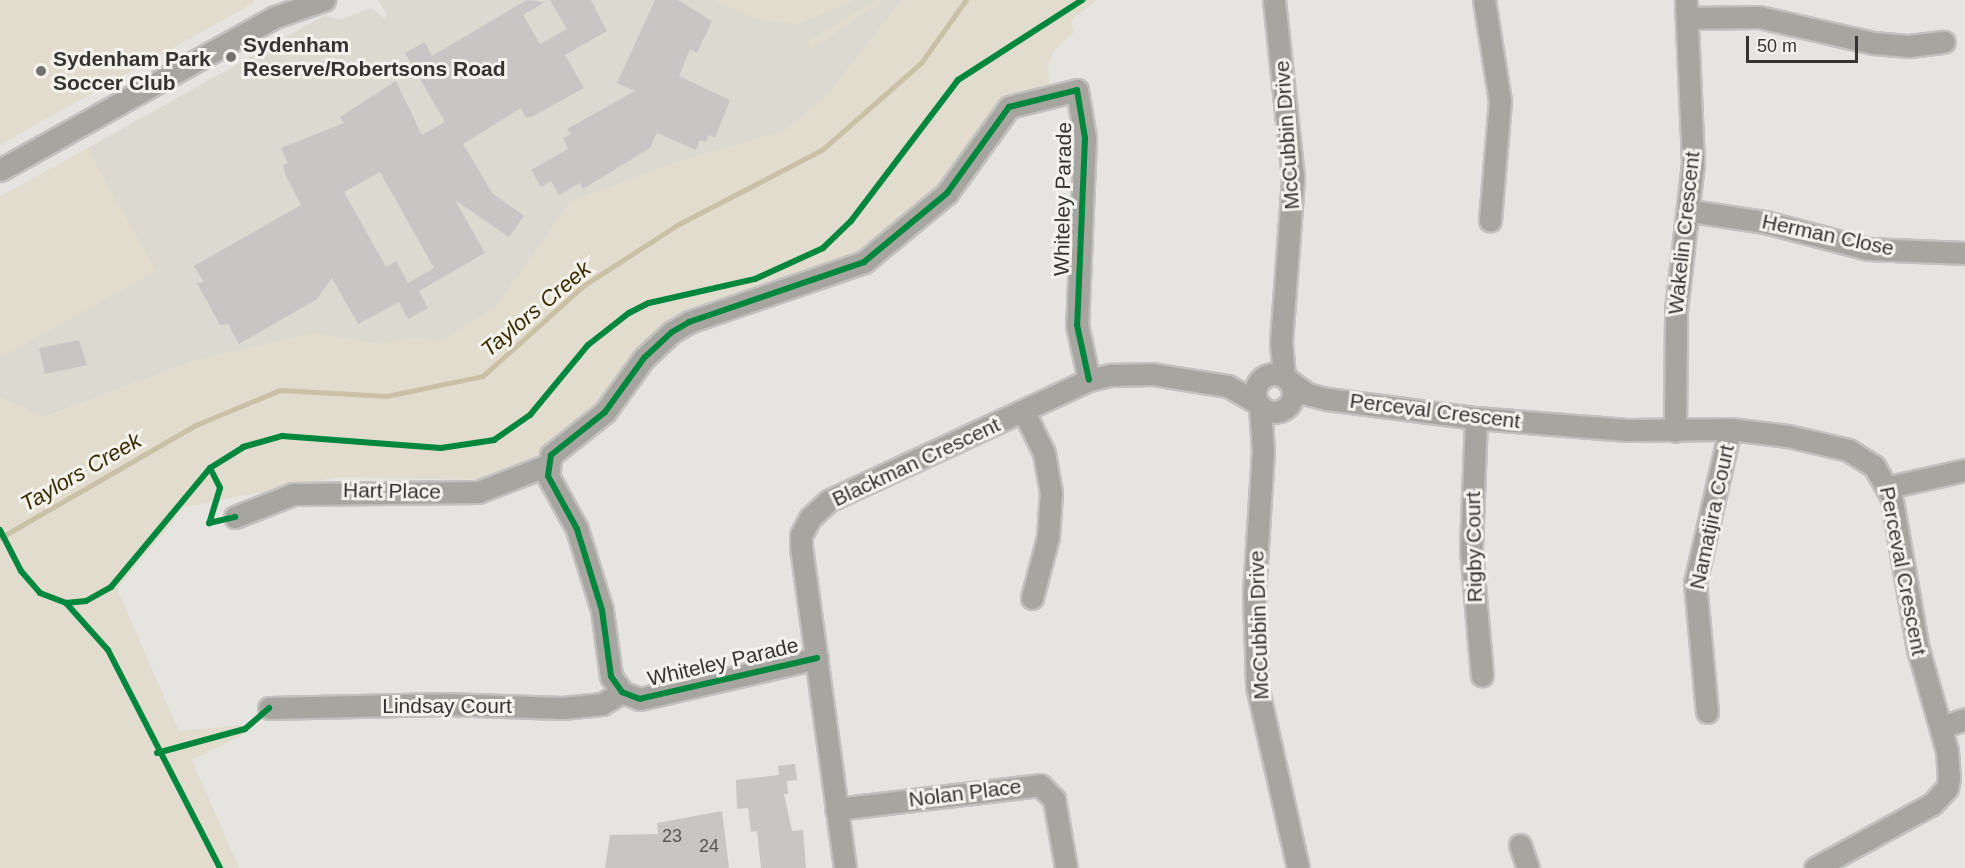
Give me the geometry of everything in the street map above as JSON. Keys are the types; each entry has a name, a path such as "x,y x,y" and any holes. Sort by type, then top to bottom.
{"street":[{"path":"0,170 275,17 296,0"},
{"path":"275,17 324,0"},
{"name":"McCubbin Drive","path":"1275,0 1293,179 1281,342 1275,378 1254,392 1258,405 1263,451 1254,594 1257,686 1299,868"},
{"path":"1484,0 1500,101 1490,221"},
{"path":"1686,9 1759,17 1873,43 1909,46 1944,42"},
{"name":"Wakelin Crescent","path":"1675,431 1676,310 1690,211 1694,119 1686,9"},
{"name":"Whiteley Parade","path":"817,658 640,699 622,692 611,676 602,610 577,529 548,476 548,465 557,447 605,412 644,358 672,332 864,262 947,192 1009,107 1074,83 1084,138 1077,325 1089,380"},
{"name":"Herman Close","path":"1690,211 1765,222 1868,249 1965,253"},
{"name":"Blackman Crescent","path":"844,868 801,535 810,518 828,501 1089,380 1139,373 1228,386 1275,378"},
{"path":"1275,378 1293,397 1284,410"},
{"name":"Perceval Crescent","path":"1275,378 1296,389 1327,399 1476,418 1675,431 1730,429 1848,450 1874,466 1889,487 1918,649 1941,727 1949,766 1942,796 1815,868"},
{"name":"Blackman Crescent","path":"1228,386 1258,405 1284,410"},
{"name":"Perceval Crescent","path":"1284,410 1327,399"},
{"name":"McCubbin Drive","path":"1263,451 1284,410"},
{"path":"1024,412 1044,453 1051,492 1048,537 1032,598"},
{"name":"Rigby Court","path":"1476,418 1471,550 1482,676"},
{"name":"Namatjira Court","path":"1707,712 1695,583 1730,429"},
{"name":"Hart Place","path":"235,517 272,500 304,493 478,492 548,465"},
{"path":"1889,487 1965,470"},
{"name":"Lindsay Court","path":"269,708 562,708 602,704 622,692"},
{"path":"1941,727 1965,719"},
{"name":"Nolan Place","path":"837,809 1040,785 1054,799 1066,868"},
{"path":"1520,845 1528,868"}],"shaded area":[{"name":"Sydenham Park Soccer Club","path":"0,0 254,0 255,2 0,145"},
{"path":"378,0 902,0 829,93 785,131 684,160 571,201 496,307 440,342 417,338 378,344 314,333 196,360 44,417 0,397 0,197 325,15 339,20 371,8 384,18 387,15"},
{"path":"714,0 854,0 799,24 759,20"},
{"path":"876,0 883,0 812,49 807,42"},
{"path":"902,0 1098,0 1071,20 1074,32 1053,52 1048,64 1050,87 1029,92 940,188 868,251 683,316 607,397 525,465 489,480 338,477 185,507 117,589 179,731 242,725 244,734 192,760 239,868 0,868 0,397 45,417 196,360 314,333 378,344 417,338 440,342 496,307 571,201 684,160 785,131 829,93"},
{"path":"87,148 156,271 0,358 0,197"}],"building":[{"path":"527,0 545,2 523,15 540,44 567,29 550,0 591,0 607,31 565,55 584,88 533,116 526,118 521,108 463,144 492,193 524,216 509,237 455,200 485,253 419,291 428,308 408,319 399,302 358,324 332,278 317,299 239,344 228,324 220,325 197,283 204,282 194,266 301,205 285,174 283,165 288,163 281,148 344,123 340,117 396,81 422,135 445,122 405,53 425,42 432,56","holes":["380,172 434,268 408,283 396,261 386,267 344,192"]},
{"path":"655,0 678,0 712,21 697,53 690,49 679,76 730,100 715,138 709,135 706,142 700,140 696,150 657,133 650,148 583,189 580,183 559,195 551,181 541,187 531,170 568,149 563,138 571,134 567,129 635,91 617,83"},
{"path":"79,340 87,365 45,374 39,348"},
{"path":"795,764 797,780 787,781 788,794 784,794 792,831 803,830 806,868 761,868 757,831 751,832 748,808 737,809 736,780 779,775 778,766"},
{"path":"722,811 729,868 605,868 610,835 658,834 657,823"}],"waterway":[{"name":"Taylors Creek","path":"0,538 196,425 280,390 387,396 483,376 583,286 679,224 822,150 921,63 966,0"}],"cycle path":[{"path":"0,530 21,571 40,593 66,603 86,601 111,587 210,468 243,447 282,436 441,448 494,440 530,415 588,345 629,313 649,303 755,279 823,248 851,221 958,80 1082,0"},
{"path":"817,658 640,699 622,692 611,676 602,610 577,529 548,476 551,455 605,412 644,358 672,332 689,322 864,262 947,193 1009,107 1077,90 1085,138 1077,325 1089,380"},
{"path":"210,468 220,488 209,523 235,517"},
{"path":"66,603 108,650 220,868"},
{"path":"157,753 245,729 269,708"}],"place":[{"name":"Sydenham Reserve/Robertsons Road","path":"231,57"},
{"name":"Sydenham Park Soccer Club","path":"41,71"}]}
